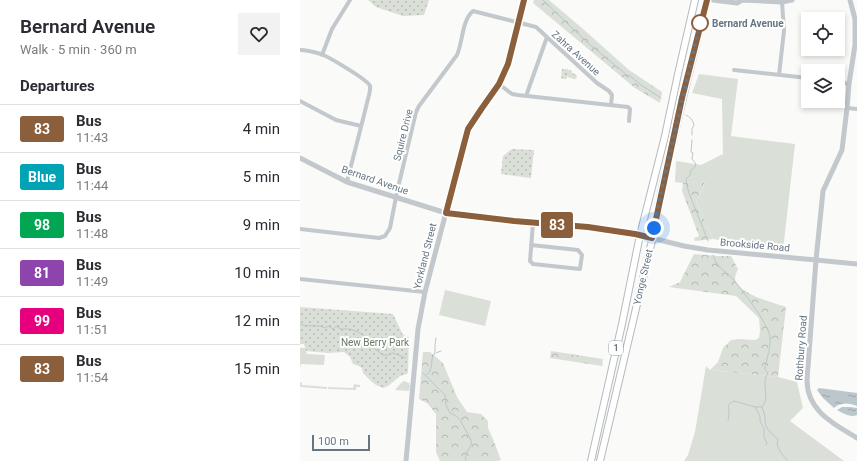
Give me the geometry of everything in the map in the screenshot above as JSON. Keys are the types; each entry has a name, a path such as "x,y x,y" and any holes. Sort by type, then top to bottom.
{"main road":[{"name":"Yonge Street","path":"591,461 622,324 640,235 695,0"},
{"name":"Yonge Street","path":"600,461 652,238 682,98 707,0"}],"street":[{"path":"322,55 332,29 350,0"},
{"name":"Yorkland Street","path":"406,461 418,329 425,292 468,129 499,84 508,64 524,0"},
{"path":"713,0 737,3 742,0 782,2 792,0"},
{"name":"Rothbury Road","path":"850,0 855,19 856,45 849,84 842,150 823,191 816,260 807,387 818,411 857,438"},
{"path":"779,75 784,31 782,2"},
{"name":"Squire Drive","path":"300,229 378,238 386,236 390,228 416,112 460,48 464,24 467,17 473,11 518,22"},
{"name":"Zahra Avenue","path":"518,22 536,26 597,83 609,91 612,95 611,105"},
{"path":"526,96 547,37"},
{"path":"300,50 307,50 322,55 368,82 370,85 347,182"},
{"path":"734,70 801,77"},
{"path":"845,83 849,84"},
{"path":"499,84 512,94 628,107 630,109 629,121"},
{"path":"300,101 336,120 361,126"},
{"path":"847,108 857,109"},
{"name":"Bernard Avenue","path":"300,158 347,182 446,213 533,223"},
{"path":"531,245 578,250 582,255 580,269 532,264 530,261 531,245 533,223"},
{"name":"Brookside Road","path":"533,223 595,228 640,235 684,246 708,250 857,264"},
{"path":"300,279 425,292"}],"green space":[{"path":"368,0 429,0 424,15 403,16 376,7"},
{"path":"534,0 549,0 629,70 662,92 660,103 635,88 533,3"},
{"path":"562,69 572,71 572,73 577,76 576,79 567,76 567,79 561,78"},
{"path":"699,74 738,79 731,136 795,144 783,250 713,239 696,201 705,182 675,182 676,161 701,165 723,154 722,99 692,93"},
{"path":"512,149 534,150 531,178 501,174 503,156"},
{"path":"705,181 696,201 713,239 695,241 694,238 699,236 682,191 683,183"},
{"path":"694,254 731,256 738,269 735,278 741,288 756,297 786,307 778,377 710,370 718,362 723,348 731,340 755,340 759,338 759,318 736,296 669,287 680,282"},
{"path":"445,290 491,301 485,326 439,315"},
{"name":"New Berry Park","path":"300,307 393,314 403,335 409,337 407,374 400,376 388,386 383,388 371,381 363,373 362,368 353,364 350,357 344,352 328,353 306,351 304,344 300,344"},
{"path":"300,348 305,348 307,354 325,355 324,365 301,364 300,367"},
{"path":"551,351 603,359 602,366 550,358"},
{"path":"423,352 430,352 443,363 457,397 467,412 481,414 488,421 488,428 501,460 440,461 436,452 436,414 427,403 419,399"},
{"path":"706,366 710,370 778,377 797,382 803,408 790,421 844,461 684,461 688,455 695,432"},
{"path":"404,381 409,383 409,391 395,390 401,383"},
{"path":"302,382 302,385 327,387 327,389 300,387 300,383"},
{"path":"354,384 360,385 360,387 356,387 356,390 328,389 328,387 353,388"}],"water":[{"path":"819,388 857,393 857,406 845,404 834,408 817,390"},
{"path":"842,407 857,408 857,415 849,416 837,410"}],"waterway":[{"path":"543,0 589,44 627,75 661,98"},
{"path":"686,115 694,123 692,135"},
{"path":"692,140 692,159 696,164 686,179 687,186 708,241"},
{"path":"713,255 719,266 732,278 748,298 768,331 770,345 765,367 765,370 768,373 765,382 766,399 762,407 767,428 778,440 777,444 779,449 788,461"},
{"path":"300,324 325,328 328,326 333,329 336,326 341,329 350,329 360,333 372,342 374,348 383,355 393,353 406,358"},
{"path":"426,375 431,369 432,359 435,352 436,338"},
{"path":"436,353 441,351"},
{"path":"423,373 445,395 446,405 450,413 460,420 471,440 471,445 465,458 466,461"},
{"path":"728,420 728,408 731,402 734,401 755,407 762,407"},
{"path":"755,407 760,416 760,421 764,429 764,437 767,443 766,445"}],"bus line":[{"name":"83","path":"524,0 508,64 499,84 468,129 446,213 514,221 602,228 652,238 682,98 707,0"}],"place":[{"name":"Bernard Avenue","path":"700,23"}],"route":[{"path":"654,228 700,23"}]}
